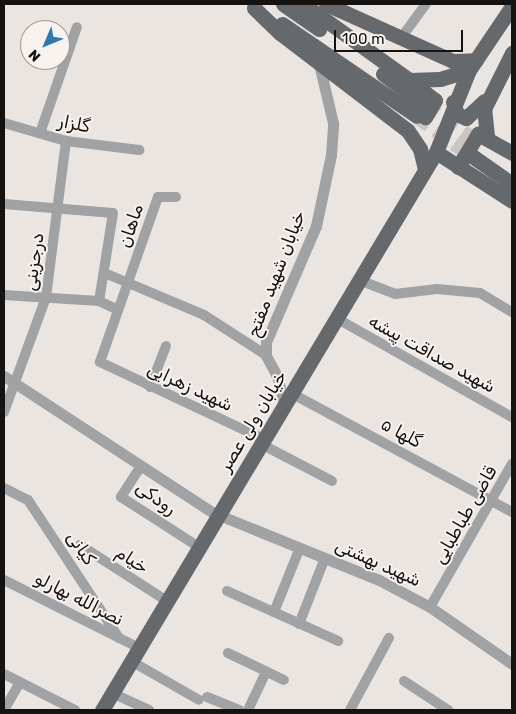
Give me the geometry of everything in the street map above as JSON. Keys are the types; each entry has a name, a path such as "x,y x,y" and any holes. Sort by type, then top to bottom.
{"main road":[{"path":"251,6 421,111 284,4"},
{"path":"303,4 435,100 416,129 408,131"},
{"path":"326,4 454,61 472,65"},
{"path":"251,6 319,64 408,131 420,148 426,170"},
{"name":"خیابان ولی عصر","path":"102,710 426,170 436,152 454,102 472,65 512,6"},
{"path":"480,145 482,118 492,89 512,53"},
{"path":"409,80 440,79 472,65"},
{"path":"454,102 457,114 466,118 492,89"},
{"path":"458,167 475,137 512,184"},
{"path":"480,145 512,153"},
{"path":"480,145 512,164"},
{"path":"436,152 512,201"}],"street":[{"path":"401,38 426,4"},
{"path":"40,133 77,27"},
{"name":"خیابان شهید مفتح","path":"288,399 266,355 266,342 316,226 331,155 333,123 319,64"},
{"name":"گلزار","path":"4,123 66,141 139,150"},
{"name":"درجزینی","path":"4,412 46,297 66,141"},
{"name":"ماهان","path":"130,283 158,197 176,197"},
{"path":"4,204 58,207 115,214 107,274 100,302"},
{"path":"107,274 204,316 266,355"},
{"path":"359,280 403,295 437,289 480,293 512,312"},
{"path":"4,295 100,302 118,310 130,283"},
{"name":"شهید زهرایی","path":"118,310 99,359 103,365 150,386 262,442 332,481"},
{"name":"شهید صداقت پیشه","path":"336,318 512,418"},
{"path":"150,386 166,346"},
{"name":"شهید بهشتی","path":"4,376 218,516 299,550 325,558 430,607 512,664"},
{"name":"گلها ۵","path":"288,399 494,501 512,512"},
{"name":"قاضی طباطبایی","path":"430,607 494,501 512,464"},
{"name":"رودکی","path":"141,466 121,497 199,547"},
{"name":"کیانی","path":"4,488 28,500 119,638"},
{"name":"خیام","path":"80,545 167,601"},
{"path":"274,612 299,550"},
{"path":"299,624 325,558"},
{"name":"نصرالله بهارلو","path":"4,580 119,638 135,655 203,698 239,710"},
{"path":"227,591 338,641"},
{"path":"350,710 390,638"},
{"path":"228,653 284,680"},
{"path":"248,710 266,672"},
{"path":"4,674 74,710"},
{"path":"404,681 448,710"},
{"path":"4,710 20,682"},
{"path":"112,693 149,710"}],"tunnel":[{"path":"425,105 479,143"},
{"path":"417,116 472,156"}]}
